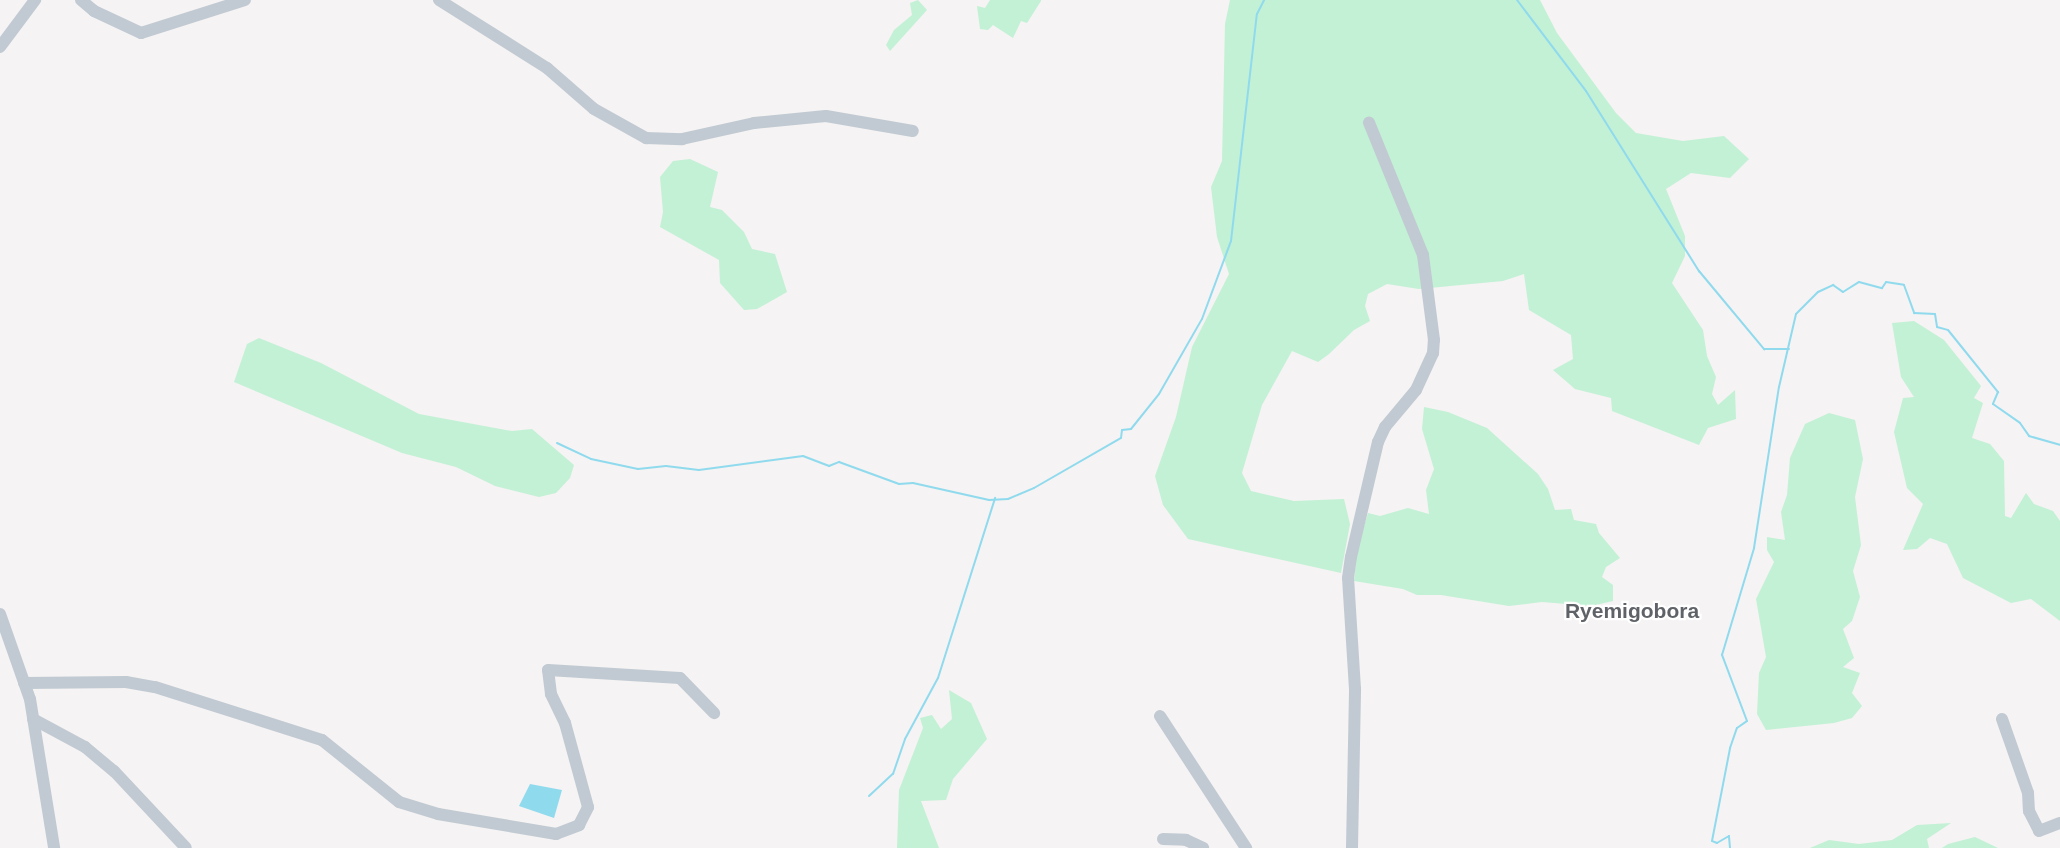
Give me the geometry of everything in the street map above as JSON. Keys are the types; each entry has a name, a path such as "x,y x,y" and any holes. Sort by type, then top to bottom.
{"street":[{"path":"0,47 35,0"},
{"path":"81,0 94,11 141,33 245,0"},
{"path":"439,0 547,68 594,109 646,138 682,139 754,123 826,116 913,131"},
{"path":"1352,848 1355,689 1348,578 1351,557 1378,442 1385,427 1416,390 1433,353 1434,340 1423,255 1369,123"},
{"path":"0,614 24,683 33,718 54,848"},
{"path":"24,683 126,682 155,687 322,740 399,802 438,814 556,834 579,825 588,807 565,723 551,694 548,670 680,678 714,713"},
{"path":"1160,716 1246,848"},
{"path":"33,718 85,747 114,771 186,848"},
{"path":"2002,718 2028,793 2029,811 2039,831 2060,823"},
{"path":"1163,839 1186,840 1203,848"}],"green space":[{"path":"918,0 927,10 890,51 886,45 894,30 912,15 910,3"},
{"path":"990,0 1041,1 1027,23 1021,21 1013,38 993,25 988,30 980,29 977,6 985,8"},
{"path":"1230,0 1540,0 1557,33 1616,113 1636,133 1683,141 1724,136 1749,159 1730,178 1691,173 1666,189 1685,236 1685,256 1672,283 1703,330 1707,356 1716,377 1712,394 1718,405 1735,390 1736,419 1708,428 1699,445 1612,411 1611,398 1575,389 1553,370 1573,359 1571,335 1529,310 1524,274 1503,281 1419,289 1387,284 1368,294 1365,306 1370,321 1354,330 1318,362 1292,351 1262,405 1242,473 1251,491 1294,501 1344,499 1350,524 1341,573 1188,539 1163,505 1155,476 1176,417 1192,347 1229,274 1217,237 1211,187 1222,161 1225,24"},
{"path":"690,159 718,172 710,207 722,210 744,232 752,249 775,254 787,292 757,309 744,310 720,283 719,260 660,227 663,212 660,177 673,161"},
{"path":"1914,321 1944,340 1981,386 1974,398 1983,403 1972,438 1990,444 2004,461 2005,516 2011,518 2026,493 2034,504 2053,511 2060,521 2060,621 2031,599 2011,603 1963,578 1947,544 1930,538 1917,549 1903,550 1923,504 1907,488 1894,432 1903,398 1914,397 1901,377 1892,323"},
{"path":"259,338 321,363 419,414 512,431 532,429 574,465 570,478 556,493 539,497 495,486 456,467 402,453 234,382 247,344"},
{"path":"1424,407 1448,412 1487,428 1538,474 1548,489 1555,510 1571,509 1574,520 1596,524 1599,533 1620,558 1606,567 1602,577 1613,585 1613,601 1591,606 1542,602 1509,606 1441,595 1417,595 1403,589 1354,581 1357,549 1368,513 1380,516 1408,508 1429,514 1426,490 1434,469 1422,429"},
{"path":"1829,413 1855,420 1863,459 1855,497 1861,545 1853,571 1860,597 1852,621 1843,629 1854,658 1843,667 1860,673 1852,693 1862,706 1852,718 1834,723 1766,730 1757,714 1759,673 1766,657 1756,599 1774,562 1767,550 1767,537 1785,540 1781,512 1787,495 1790,458 1805,424"},
{"path":"949,690 971,703 987,739 953,779 946,800 921,801 939,848 897,848 899,790 923,728 920,718 932,715 941,729 952,719"},
{"path":"1951,823 1927,839 1929,848 1810,848 1829,840 1859,844 1892,840 1917,825"},
{"path":"1975,837 1998,848 1942,848 1948,844"}],"water":[{"path":"530,784 562,790 554,818 519,806"}],"waterway":[{"path":"557,443 591,459 638,469 666,466 699,470 803,456 829,466 839,462 899,484 913,483 989,500 1008,499 1034,488 1121,438 1122,430 1131,429 1159,394 1202,319 1231,241 1257,14 1264,0"},
{"path":"1517,0 1586,91 1699,271 1764,349 1789,349"},
{"path":"1730,848 1729,836 1717,843 1712,841 1730,748 1737,728 1747,721 1722,655 1754,548 1779,387 1796,314 1818,292 1833,285 1843,292 1859,282 1882,288 1886,282 1904,285 1914,313 1935,314 1937,327 1948,330 1998,392 1993,404 2020,423 2029,436 2060,445"},
{"path":"869,796 893,774 905,739 938,678 995,498"}],"district":[{"name":"Ryemigobora","path":"1632,611"}]}
